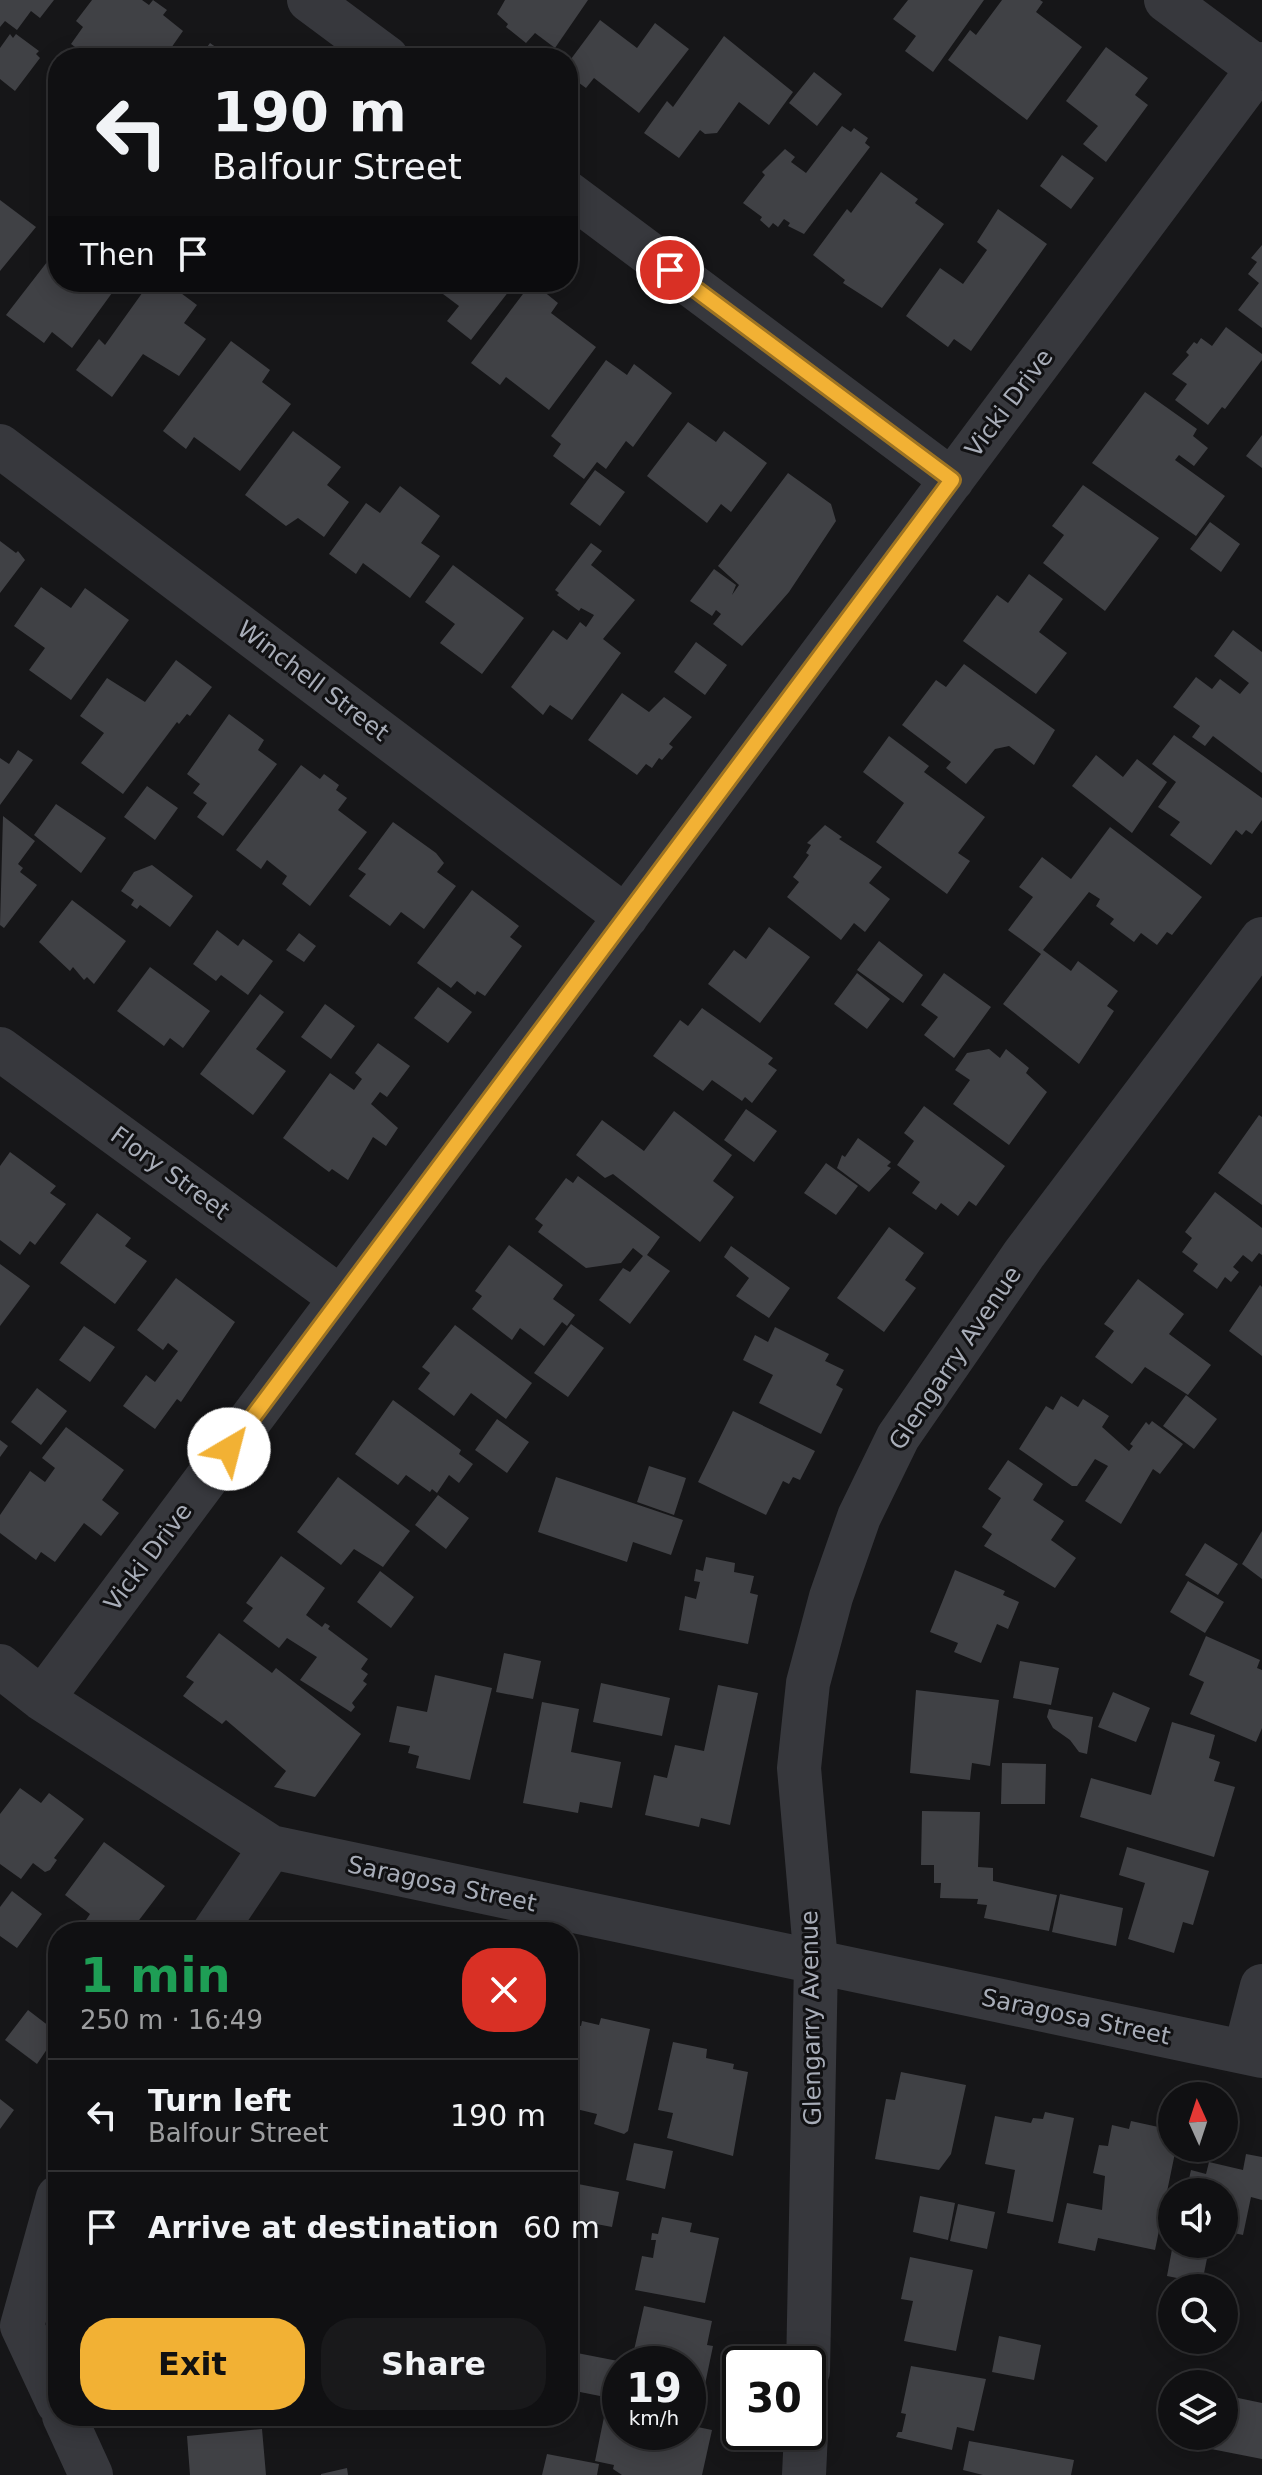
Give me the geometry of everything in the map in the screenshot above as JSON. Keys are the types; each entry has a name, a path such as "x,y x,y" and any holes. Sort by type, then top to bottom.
{"street":[{"path":"309,0 374,48"},
{"path":"1166,0 1260,67"},
{"name":"Vicki Drive","path":"42,1699 1260,67"},
{"path":"578,200 952,480"},
{"name":"Winchell Street","path":"0,446 626,917"},
{"name":"Glengarry Avenue","path":"808,2346 816,1962 799,1768 808,1683 831,1597 859,1517 898,1437 1024,1254 1262,939"},
{"name":"Flory Street","path":"0,1049 341,1298"},
{"name":"Saragosa Street","path":"0,1666 42,1699 271,1847 1254,2054"},
{"path":"221,1922 271,1847"},
{"path":"1254,2054 1262,1986"},
{"path":"48,2223 11,2317 48,2385"},
{"path":"69,2426 91,2475"},
{"path":"804,2475 805,2450"}],"building":[{"path":"0,0 54,0 40,18 31,11 17,30 5,21 0,27"},
{"path":"92,0 142,0 149,5 153,0 167,10 163,15 183,31 171,48 76,48 71,44 83,27 76,21"},
{"path":"505,0 588,0 555,48 535,33 526,43 506,27 508,24 497,14"},
{"path":"908,0 984,0 933,72 905,51 916,36 893,19"},
{"path":"1002,0 1040,0 1043,2 1036,12 1082,47 1027,120 948,60 970,30 976,35"},
{"path":"600,20 637,48 655,23 689,49 639,113 594,78 586,88 578,82 578,50"},
{"path":"10,34 13,38 16,34 39,51 36,54 40,58 15,91 0,79 0,48"},
{"path":"724,36 793,92 769,125 739,102 717,133 705,134 700,130 679,158 644,133 667,101 673,107"},
{"path":"1106,47 1148,78 1135,95 1148,105 1106,162 1083,144 1098,126 1066,101"},
{"path":"814,72 842,94 817,126 789,103"},
{"path":"842,126 851,132 854,128 868,138 865,143 870,147 804,234 788,226 790,223 784,219 778,227 773,223 769,228 760,220 762,217 743,203 765,175 762,172 785,149 795,157 791,162 806,173"},
{"path":"1062,155 1094,178 1071,209 1040,186"},
{"path":"881,172 918,199 915,203 944,224 882,308 843,283 845,280 813,255 847,209 851,213"},
{"path":"0,200 36,227 0,271"},
{"path":"998,209 1047,244 971,351 954,339 948,347 906,316 940,268 963,284 987,250 977,242"},
{"path":"1262,245 1262,328 1238,310 1259,283 1248,274 1257,262 1251,258"},
{"path":"48,261 48,292 113,292 72,348 52,332 44,343 6,315"},
{"path":"143,292 179,292 197,305 184,323 206,339 179,376 143,354 112,397 76,370 99,339 105,345"},
{"path":"508,292 471,340 447,321 459,306 443,294"},
{"path":"524,292 544,292 558,303 551,313 596,347 549,410 506,377 500,385 471,363"},
{"path":"1226,327 1262,354 1262,360 1225,409 1222,407 1208,425 1175,400 1187,384 1172,374 1189,355 1186,352 1194,342 1197,344 1201,338 1212,346"},
{"path":"231,341 270,370 262,382 291,404 240,471 194,437 186,449 163,431"},
{"path":"606,360 627,375 634,364 672,393 633,447 626,441 606,469 597,462 584,479 553,456 561,444 551,436"},
{"path":"1145,392 1197,429 1193,436 1208,448 1194,466 1179,455 1175,460 1225,496 1196,536 1092,463"},
{"path":"688,422 716,442 724,431 767,463 731,512 721,504 707,523 647,476"},
{"path":"293,431 341,467 327,485 349,502 324,537 298,518 286,526 245,495"},
{"path":"1262,435 1262,468 1246,456"},
{"path":"595,470 625,492 600,526 570,504"},
{"path":"788,473 831,504 836,521 789,592 742,646 713,624 721,614 716,610 712,616 690,601 714,569 736,585 732,595 739,585 718,566"},
{"path":"1083,485 1159,538 1105,611 1043,563 1064,535 1052,526"},
{"path":"400,486 440,516 421,543 440,556 410,598 363,563 356,574 329,554 366,503 380,513"},
{"path":"1210,522 1240,544 1221,572 1190,549"},
{"path":"0,541 16,553 18,551 25,560 0,593"},
{"path":"591,543 602,551 591,565 635,600 603,639 621,653 572,720 550,705 543,715 511,687 553,630 567,640 580,622 586,627 594,615 581,608 579,611 557,595 559,593 555,590"},
{"path":"453,565 524,618 482,674 440,643 455,624 425,602"},
{"path":"1029,574 1063,599 1039,632 1067,653 1036,694 963,641 997,595 1008,603"},
{"path":"41,587 71,608 85,588 129,620 71,700 29,670 45,648 14,626"},
{"path":"1233,630 1262,652 1262,773 1213,736 1205,746 1192,737 1200,726 1173,707 1196,677 1212,689 1220,679 1240,694 1249,683 1214,656"},
{"path":"696,642 727,665 705,695 674,672"},
{"path":"176,660 212,687 190,716 187,714 179,724 177,722 123,794 81,763 104,733 80,716 107,678 145,702"},
{"path":"964,664 1055,730 1034,765 1009,746 995,749 966,784 946,768 951,762 902,725 936,680 946,687"},
{"path":"622,693 649,712 664,697 692,717 669,744 673,747 662,760 659,758 652,768 646,764 637,775 588,740"},
{"path":"229,714 264,740 258,750 277,764 223,836 197,817 207,803 193,793 200,784 187,774"},
{"path":"1174,735 1262,798 1262,820 1252,834 1246,830 1242,835 1236,830 1211,865 1170,835 1180,822 1158,807 1176,782 1152,764"},
{"path":"889,736 929,766 924,772 985,817 958,853 970,861 947,894 876,842 904,803 863,772"},
{"path":"18,750 33,760 0,805 0,758 9,764"},
{"path":"1096,755 1123,777 1137,759 1167,782 1132,833 1072,786"},
{"path":"301,765 320,779 324,774 339,785 336,790 347,798 338,810 367,832 310,906 282,884 287,876 267,860 261,869 236,850"},
{"path":"147,786 178,808 155,840 124,817"},
{"path":"56,804 106,838 81,873 34,835"},
{"path":"3,816 35,841 18,864 23,868 20,872 37,885 4,928 0,925"},
{"path":"393,822 436,853 444,863 437,872 456,886 424,929 401,912 390,926 349,896 366,874 358,869"},
{"path":"825,825 842,837 839,839 882,867 869,883 890,899 865,932 854,923 841,940 787,897 799,882 793,877 809,855 806,853 811,845 807,843"},
{"path":"1110,827 1202,897 1172,935 1167,932 1157,945 1141,933 1134,942 1110,924 1114,919 1096,906 1100,899 1089,892 1043,950 1071,971 1078,961 1118,991 1107,1006 1114,1011 1079,1064 1003,1004 1041,954 1008,930 1033,897 1019,887 1042,857 1071,879"},
{"path":"152,865 193,896 170,927 140,905 137,909 131,905 134,900 121,891 134,872"},
{"path":"472,890 519,926 510,937 522,946 485,996 477,991 475,995 457,981 451,988 417,963"},
{"path":"72,900 126,941 94,984 87,977 84,980 73,967 70,971 39,942"},
{"path":"769,927 810,957 760,1023 708,984 734,950 746,959"},
{"path":"217,930 238,946 243,939 273,961 248,995 221,975 216,981 193,964"},
{"path":"299,933 316,946 304,962 286,950"},
{"path":"879,941 923,975 903,1003 857,970"},
{"path":"150,967 210,1011 183,1048 170,1038 164,1046 117,1011"},
{"path":"857,973 890,999 867,1029 834,1004"},
{"path":"944,973 991,1007 954,1058 924,1035 938,1017 921,1005"},
{"path":"438,987 472,1012 448,1043 414,1018"},
{"path":"260,994 284,1012 256,1049 286,1071 253,1115 200,1074"},
{"path":"325,1004 355,1026 331,1059 301,1037"},
{"path":"702,1008 773,1058 768,1064 777,1070 752,1103 745,1097 742,1101 712,1080 703,1091 653,1056 680,1020 688,1026"},
{"path":"378,1043 410,1066 387,1097 380,1092 371,1104 398,1128 386,1146 373,1137 348,1180 332,1169 329,1172 283,1138 330,1073 354,1090 362,1079 355,1073"},
{"path":"989,1049 1000,1058 1006,1049 1029,1068 1026,1073 1047,1092 1009,1145 953,1104 970,1080 955,1070 967,1053"},
{"path":"924,1106 1005,1166 976,1206 969,1201 958,1216 941,1203 936,1210 912,1193 920,1182 897,1165 914,1141 904,1133"},
{"path":"746,1109 777,1131 754,1162 724,1140"},
{"path":"674,1111 732,1155 713,1181 734,1197 700,1242 613,1174 605,1178 576,1155 602,1120 644,1151"},
{"path":"1259,1115 1262,1117 1262,1205 1218,1173"},
{"path":"858,1138 891,1162 887,1166 891,1168 869,1192 837,1168 842,1155 845,1157"},
{"path":"10,1152 56,1186 50,1193 66,1204 35,1245 30,1241 20,1255 0,1240 0,1166"},
{"path":"826,1163 858,1186 836,1215 804,1193"},
{"path":"578,1176 660,1237 647,1255 670,1271 630,1324 599,1300 623,1268 630,1272 643,1256 633,1248 621,1263 586,1268 538,1232 543,1225 535,1219 566,1178 573,1183"},
{"path":"1215,1192 1262,1228 1262,1255 1259,1253 1252,1262 1243,1255 1233,1267 1239,1272 1231,1282 1225,1277 1217,1289 1193,1271 1198,1264 1182,1252 1192,1238 1185,1232"},
{"path":"97,1213 131,1238 125,1246 147,1261 115,1304 60,1263"},
{"path":"889,1227 924,1253 905,1280 916,1288 884,1332 837,1298"},
{"path":"509,1245 563,1285 553,1299 575,1315 567,1326 562,1322 544,1346 520,1328 512,1340 472,1309 482,1296 475,1291"},
{"path":"731,1246 790,1288 769,1318 736,1296 749,1278 724,1257"},
{"path":"0,1264 30,1286 0,1326"},
{"path":"176,1278 235,1322 181,1402 177,1399 155,1429 123,1406 146,1375 155,1382 178,1351 168,1343 163,1350 137,1330"},
{"path":"1138,1279 1184,1314 1169,1334 1211,1365 1188,1395 1145,1367 1132,1384 1095,1357 1114,1331 1104,1324"},
{"path":"1260,1285 1262,1287 1262,1356 1229,1331"},
{"path":"571,1324 604,1348 568,1397 534,1373"},
{"path":"455,1325 532,1383 506,1419 471,1393 454,1416 418,1389 430,1373 422,1367"},
{"path":"84,1326 115,1347 90,1382 59,1360"},
{"path":"775,1327 829,1354 825,1361 844,1370 836,1385 843,1389 821,1434 759,1403 773,1375 743,1360 755,1335 768,1342"},
{"path":"37,1388 67,1411 41,1445 11,1422"},
{"path":"1186,1395 1217,1419 1194,1449 1163,1426"},
{"path":"1061,1396 1078,1407 1083,1399 1109,1416 1102,1427 1129,1451 1133,1446 1130,1444 1146,1422 1149,1425 1152,1421 1183,1444 1160,1474 1153,1469 1121,1524 1085,1501 1108,1466 1095,1459 1077,1486 1072,1486 1019,1449 1046,1406 1053,1410"},
{"path":"393,1400 461,1450 459,1454 473,1464 459,1483 449,1475 437,1493 432,1489 430,1492 406,1475 398,1485 355,1454"},
{"path":"733,1411 815,1451 800,1480 793,1477 789,1484 783,1481 766,1515 698,1482"},
{"path":"497,1419 529,1442 507,1473 475,1450"},
{"path":"66,1427 124,1470 102,1500 119,1513 101,1536 84,1523 55,1562 41,1552 36,1560 0,1533 0,1515 30,1471 45,1482 55,1468 42,1458"},
{"path":"0,1440 8,1446 0,1457"},
{"path":"1008,1460 1043,1484 1033,1500 1064,1521 1051,1540 1076,1558 1055,1588 984,1546 992,1534 982,1527 1001,1498 988,1489"},
{"path":"649,1466 686,1478 674,1515 637,1502"},
{"path":"338,1477 410,1531 383,1567 354,1549 341,1565 297,1532"},
{"path":"556,1477 683,1520 671,1555 633,1542 627,1562 538,1532"},
{"path":"438,1495 469,1518 446,1549 415,1525"},
{"path":"1262,1531 1262,1579 1242,1564"},
{"path":"1205,1543 1238,1564 1218,1595 1185,1575"},
{"path":"281,1556 325,1588 306,1615 322,1627 325,1623 330,1626 328,1629 368,1659 361,1669 368,1674 363,1681 367,1684 352,1703 355,1707 351,1712 300,1680 317,1657 287,1638 279,1648 243,1621 253,1608 246,1603"},
{"path":"706,1557 735,1563 734,1572 754,1576 750,1593 758,1595 748,1644 679,1630 685,1596 696,1599 700,1582 694,1581 696,1569 703,1571"},
{"path":"955,1570 1005,1591 1003,1595 1019,1602 1008,1629 997,1624 981,1663 954,1652 958,1643 930,1632"},
{"path":"380,1571 414,1597 391,1628 357,1602"},
{"path":"1188,1581 1224,1602 1205,1633 1170,1612"},
{"path":"219,1633 272,1673 276,1668 361,1734 315,1797 274,1787 286,1771 226,1720 222,1724 183,1696 194,1682 186,1677"},
{"path":"1206,1636 1260,1660 1257,1668 1262,1670 1262,1728 1256,1742 1190,1714 1204,1682 1189,1675"},
{"path":"504,1653 541,1661 533,1699 496,1692"},
{"path":"1020,1661 1059,1668 1051,1705 1013,1698"},
{"path":"435,1675 492,1688 470,1780 416,1768 419,1756 408,1753 410,1746 389,1742 397,1706 427,1712"},
{"path":"601,1683 670,1698 662,1736 593,1722"},
{"path":"718,1685 758,1693 730,1825 701,1818 699,1827 645,1815 654,1775 667,1778 675,1745 704,1751"},
{"path":"916,1690 999,1700 990,1766 972,1763 970,1780 910,1773"},
{"path":"1113,1692 1150,1708 1136,1742 1098,1727"},
{"path":"542,1702 579,1709 571,1752 621,1762 612,1808 580,1802 578,1813 523,1803"},
{"path":"1049,1709 1093,1717 1087,1754 1079,1752 1070,1740 1053,1728 1047,1717"},
{"path":"1172,1722 1215,1735 1209,1758 1220,1762 1214,1781 1235,1787 1214,1857 1080,1817 1091,1778 1151,1795"},
{"path":"1002,1763 1046,1764 1045,1804 1001,1804"},
{"path":"20,1788 41,1803 49,1793 84,1819 54,1858 57,1860 50,1870 45,1872 33,1863 21,1879 0,1864 0,1814"},
{"path":"922,1811 980,1812 978,1867 993,1868 993,1881 1057,1895 1049,1931 984,1918 987,1905 977,1904 978,1899 940,1898 941,1883 934,1883 934,1865 921,1865"},
{"path":"104,1842 165,1886 138,1922 85,1922 90,1914 65,1895"},
{"path":"1127,1847 1209,1871 1193,1925 1183,1922 1174,1953 1128,1939 1145,1883 1119,1875"},
{"path":"12,1891 42,1914 17,1948 0,1936 0,1907"},
{"path":"1060,1894 1123,1908 1116,1946 1052,1932"},
{"path":"28,2010 48,2025 48,2048 37,2064 5,2040"},
{"path":"601,2018 650,2029 628,2131 624,2134 594,2124 597,2114 578,2109 578,2026 581,2026 582,2021 599,2025"},
{"path":"673,2042 707,2049 706,2058 734,2064 733,2069 748,2072 733,2156 667,2138 673,2113 658,2110"},
{"path":"901,2072 966,2085 951,2154 939,2170 875,2159 886,2099 895,2100"},
{"path":"0,2099 14,2110 0,2129"},
{"path":"1045,2112 1074,2118 1053,2222 1007,2213 1015,2170 985,2164 995,2116 1031,2123 1033,2118 1043,2119"},
{"path":"1131,2121 1158,2127 1158,2162 1173,2162 1170,2178 1158,2178 1155,2250 1098,2238 1095,2251 1058,2243 1067,2203 1102,2210 1105,2176 1093,2173 1099,2145 1108,2146 1112,2125 1129,2129"},
{"path":"634,2143 673,2151 665,2189 626,2180"},
{"path":"1246,2154 1262,2157 1262,2200 1251,2197 1243,2235 1238,2234 1238,2178 1189,2178 1191,2170 1206,2174 1209,2162 1243,2170"},
{"path":"578,2184 619,2192 612,2227 578,2221"},
{"path":"920,2196 955,2203 948,2240 913,2232"},
{"path":"958,2204 995,2212 987,2249 950,2241"},
{"path":"662,2217 692,2223 690,2232 719,2238 705,2303 635,2290 642,2256 653,2258 656,2240 651,2240 652,2233 658,2234"},
{"path":"910,2257 973,2270 956,2351 904,2341 913,2301 901,2299"},
{"path":"1170,2258 1207,2258 1204,2274 1167,2274"},
{"path":"644,2306 712,2321 707,2345 713,2346 706,2380 706,2346 635,2346"},
{"path":"999,2336 1041,2345 1034,2380 992,2372"},
{"path":"578,2353 602,2358 602,2396 578,2392"},
{"path":"911,2366 986,2379 974,2431 957,2427 952,2450 896,2437 898,2432 902,2432 906,2414 901,2413"},
{"path":"1238,2398 1262,2403 1262,2459 1216,2450 1238,2450"},
{"path":"602,2427 602,2450 706,2450 706,2429 712,2430 702,2475 622,2475 613,2469 614,2465 595,2461"},
{"path":"262,2429 266,2475 190,2475 187,2436"},
{"path":"969,2441 1074,2460 1071,2475 983,2475 963,2470"},
{"path":"547,2454 599,2464 597,2475 542,2475"},
{"path":"347,2468 348,2475 321,2475 321,2474"}],"route":[{"path":"229,1449 952,480 670,270"}]}
